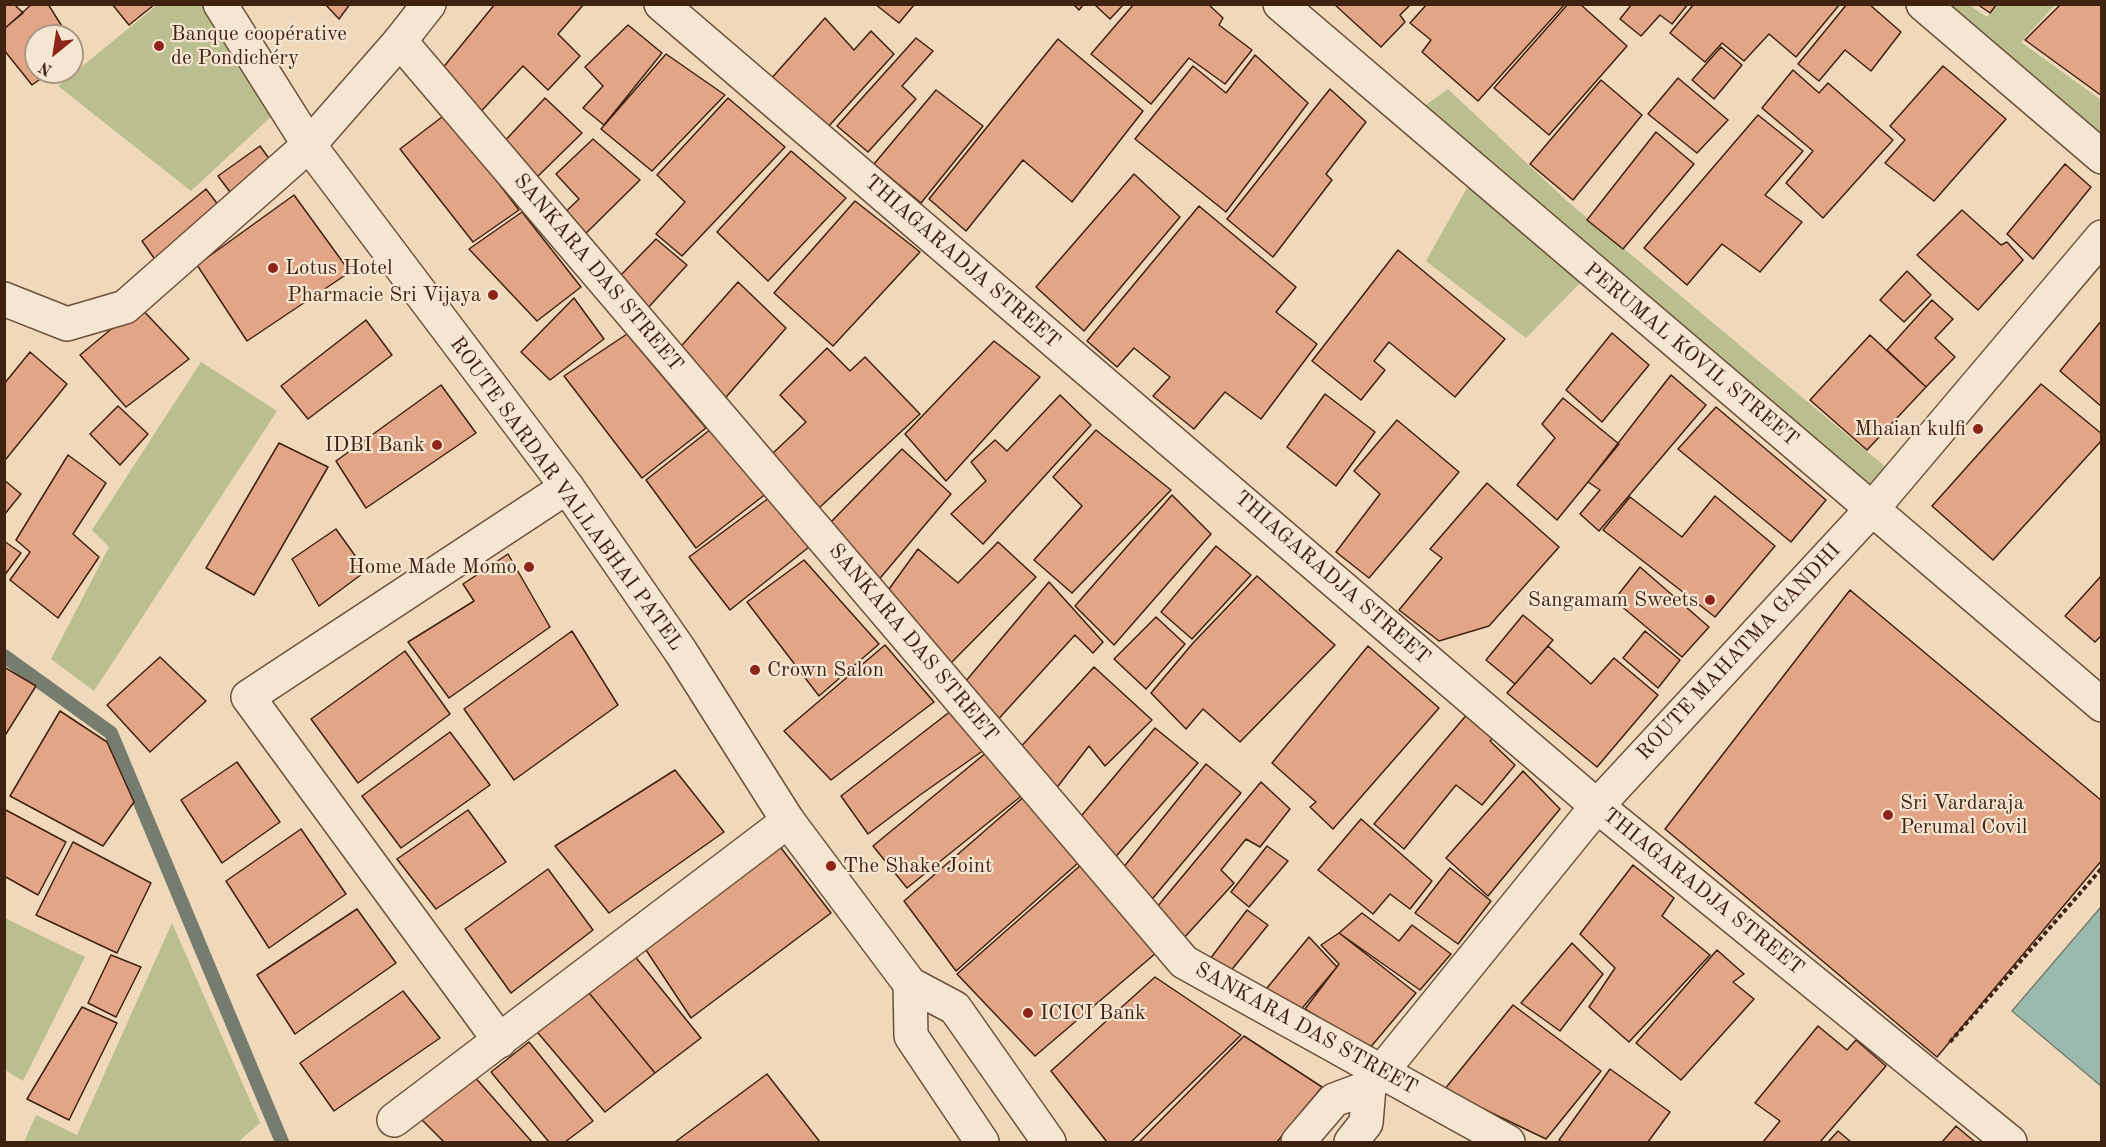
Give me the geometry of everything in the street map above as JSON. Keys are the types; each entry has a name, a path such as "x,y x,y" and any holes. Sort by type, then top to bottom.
{"street":[{"name":"ROUTE SARDAR VALLABHAI PATEL","path":"220,4 309,145 567,487 681,652 788,821 910,984"},
{"path":"4,299 67,324 125,307 309,145 400,41 429,4"},
{"name":"THIAGARADJA STREET","path":"662,4 1597,806 2010,1143"},
{"name":"PERUMAL KOVIL STREET","path":"1281,4 2102,705"},
{"path":"1923,4 2102,157"},
{"name":"SANKARA DAS STREET","path":"400,41 1184,962 1375,1079 1508,1143"},
{"name":"ROUTE MAHATMA GANDHI","path":"1375,1079 1597,806 1872,509 2102,237"},
{"path":"500,1041 248,697 567,487"},
{"path":"394,1120 788,821"},
{"path":"982,1143 911,1036 910,984 955,1008 1049,1143"},
{"path":"1298,1143 1334,1100 1375,1079"},
{"path":"1351,1143 1366,1124 1375,1079"}],"path":[{"path":"1924,1071 2102,868"}],"green space":[{"path":"157,5 209,5 275,113 191,191 58,86 60,84 84,84 84,65"},
{"path":"1933,5 1969,5 1987,17 1998,5 2055,5 2021,42 2101,100 2101,149"},
{"path":"1448,89 1567,201 1894,474 1869,497 1416,112"},
{"path":"1473,177 1588,275 1526,338 1426,261"},
{"path":"201,362 277,411 94,691 51,659 109,547 92,530"},
{"path":"5,918 85,957 23,1081 5,1070"},
{"path":"172,923 260,1123 238,1142 24,1142 36,1115 77,1135"}],"shaded area":[{"path":"2101,907 2101,1086 2012,1011"}],"building":[{"path":"4,4 14,4 23,13 4,29"},
{"path":"32,4 48,4 60,24 24,24 24,75 4,50 4,29"},
{"path":"112,4 155,4 129,25"},
{"path":"325,4 350,4 339,19"},
{"path":"495,4 584,4 558,34 580,56 548,90 523,66 474,119 437,75"},
{"path":"875,4 914,4 914,5 899,23"},
{"path":"1073,4 1084,4 1079,10"},
{"path":"1094,4 1124,4 1110,19"},
{"path":"1134,4 1208,4 1223,18 1219,25 1252,50 1225,84 1189,58 1151,104 1091,54"},
{"path":"1334,4 1411,4 1400,15 1405,22 1381,47"},
{"path":"1427,4 1565,4 1478,101 1422,52 1431,40 1410,23"},
{"path":"1568,4 1580,4 1627,46 1549,135 1494,88"},
{"path":"1632,4 1688,4 1672,24 1660,15 1641,36 1620,19"},
{"path":"1694,4 1840,4 1796,57 1769,34 1744,61 1722,43 1705,62 1670,33"},
{"path":"1847,4 1869,4 1901,32 1871,71 1845,50 1819,81 1798,64"},
{"path":"1977,4 1997,4 1990,13"},
{"path":"2061,4 2102,4 2102,96 2025,40"},
{"path":"825,18 854,50 871,31 894,54 828,127 770,80"},
{"path":"628,25 662,53 604,125 583,108 603,86 585,67"},
{"path":"916,38 933,51 902,86 916,99 868,152 837,126"},
{"path":"1058,39 1143,111 1072,202 1023,160 966,231 929,199"},
{"path":"1721,47 1742,65 1714,99 1692,80"},
{"path":"666,54 725,95 652,171 601,129"},
{"path":"1255,55 1308,103 1226,212 1135,139 1193,66 1226,93"},
{"path":"1943,66 2006,119 1934,201 1885,163 1905,140 1890,126"},
{"path":"1793,70 1819,93 1828,83 1893,140 1823,218 1786,183 1813,151 1762,108"},
{"path":"1678,78 1728,120 1697,153 1648,114"},
{"path":"1601,80 1642,115 1573,200 1530,164"},
{"path":"1330,89 1366,122 1326,174 1332,180 1273,257 1227,219"},
{"path":"936,90 983,126 921,203 874,164"},
{"path":"545,98 582,133 533,181 500,146"},
{"path":"728,98 785,147 682,256 656,234 685,202 657,175"},
{"path":"446,114 519,210 473,242 400,149"},
{"path":"1758,115 1803,151 1765,195 1802,222 1760,272 1722,244 1687,285 1644,248"},
{"path":"1656,132 1694,164 1623,249 1587,220"},
{"path":"593,139 640,180 576,243 558,219 579,199 556,174"},
{"path":"260,146 278,171 239,204 218,176"},
{"path":"791,151 846,198 768,281 717,232"},
{"path":"2065,164 2091,187 2033,259 2007,234"},
{"path":"1134,174 1180,217 1084,331 1036,287"},
{"path":"206,189 226,215 161,268 142,241"},
{"name":"Lotus Hotel","path":"294,195 350,272 247,341 197,265"},
{"path":"855,201 920,252 833,346 774,293"},
{"path":"1199,206 1296,287 1276,312 1317,344 1261,419 1225,392 1194,429 1153,396 1170,377 1134,348 1117,367 1087,341"},
{"path":"1962,210 2001,245 2007,242 2023,260 1978,310 1917,255"},
{"path":"522,212 581,287 537,321 469,249"},
{"path":"656,239 687,265 646,310 617,279"},
{"path":"1398,250 1505,339 1455,397 1389,342 1374,361 1385,370 1361,400 1312,361"},
{"path":"1907,271 1931,295 1904,322 1880,300"},
{"path":"738,282 786,328 721,403 676,352"},
{"path":"574,298 604,339 550,380 521,352"},
{"path":"1932,300 1953,319 1935,338 1955,357 1926,387 1887,350"},
{"path":"139,306 189,359 126,407 80,355"},
{"path":"366,320 392,355 308,419 281,386"},
{"path":"2102,320 2102,407 2060,371"},
{"path":"1612,333 1649,365 1602,422 1566,390"},
{"path":"627,334 706,428 642,478 564,376"},
{"path":"1870,335 1926,387 1867,450 1810,400"},
{"path":"994,341 1040,377 946,481 905,434"},
{"path":"827,348 850,371 865,357 920,414 819,508 773,453 806,422 780,395"},
{"path":"30,352 67,384 6,459 4,457 4,384"},
{"path":"1671,375 1706,405 1599,531 1580,514 1600,490 1588,482"},
{"path":"2041,384 2102,434 2102,440 1993,560 1932,506"},
{"path":"441,385 476,433 366,508 336,461"},
{"path":"1325,394 1375,432 1336,486 1287,447"},
{"path":"1060,395 1091,425 983,544 951,514 986,481 971,462 995,440 1007,451"},
{"path":"1563,398 1619,444 1557,520 1517,485 1555,438 1542,424"},
{"path":"118,406 148,434 120,465 90,434"},
{"path":"1716,407 1826,500 1791,542 1678,449"},
{"path":"1397,420 1459,472 1369,578 1336,552 1380,494 1354,471"},
{"path":"711,429 767,493 696,548 646,480"},
{"path":"1096,430 1171,490 1072,593 1034,560 1082,506 1053,477"},
{"path":"279,443 328,467 254,595 206,568"},
{"path":"902,449 951,494 876,583 830,523"},
{"path":"68,455 106,483 73,534 99,557 58,618 10,580 30,552 16,540"},
{"path":"4,480 21,494 4,515"},
{"path":"1487,483 1559,547 1489,626 1439,641 1399,610 1442,558 1430,549"},
{"path":"777,492 819,539 730,610 689,557"},
{"path":"1172,495 1211,534 1114,645 1075,606"},
{"path":"1715,496 1775,546 1715,617 1603,530 1630,497 1682,537"},
{"path":"336,529 366,571 319,606 292,559"},
{"path":"4,541 21,553 4,576"},
{"path":"998,542 1036,577 947,667 884,596 918,549 958,583"},
{"path":"1216,546 1251,575 1192,639 1161,612"},
{"path":"508,554 550,627 449,698 408,642 474,601 463,584"},
{"path":"804,560 879,644 819,696 747,602"},
{"path":"1640,567 1709,627 1682,657 1614,600"},
{"path":"2102,575 2102,635 2095,642 2065,616"},
{"path":"1257,576 1335,645 1240,742 1203,709 1186,729 1151,693 1193,643"},
{"path":"1049,582 1103,642 1093,653 1075,635 993,725 960,688"},
{"name":"Sri Vardaraja Perumal Covil","path":"1850,590 2102,801 2102,860 1937,1057 1665,829"},
{"path":"1523,615 1553,640 1515,684 1486,660"},
{"path":"1156,617 1185,644 1146,689 1114,659"},
{"path":"572,631 618,705 514,780 464,709"},
{"path":"1645,631 1680,660 1658,688 1623,658"},
{"path":"885,645 934,702 831,780 784,731"},
{"path":"1368,646 1439,708 1333,829 1310,807 1316,802 1272,763"},
{"path":"1548,646 1591,684 1614,658 1658,695 1597,767 1507,693"},
{"path":"405,651 450,714 358,783 311,719"},
{"path":"160,657 206,701 150,752 107,705"},
{"path":"4,667 36,686 4,737"},
{"path":"1094,667 1152,720 1105,766 1089,746 1055,790 1016,752"},
{"path":"956,707 984,750 868,834 841,796"},
{"path":"60,711 107,742 134,802 103,846 10,796"},
{"path":"1469,712 1496,736 1490,741 1515,765 1482,805 1456,785 1404,849 1374,824"},
{"path":"1155,728 1198,763 1111,862 1077,821"},
{"path":"450,732 490,785 401,848 362,796"},
{"path":"987,752 1025,793 907,888 873,846"},
{"path":"237,762 280,822 222,863 181,800"},
{"path":"1206,764 1241,793 1148,904 1119,873"},
{"path":"675,770 724,832 609,913 555,846"},
{"path":"1523,771 1560,809 1488,896 1446,858"},
{"path":"1261,782 1290,809 1260,847 1246,839 1221,870 1234,883 1183,939 1152,913"},
{"path":"1026,795 1078,863 956,971 904,901"},
{"path":"4,809 66,842 38,895 4,876"},
{"path":"468,810 506,862 436,909 397,859"},
{"path":"1361,819 1432,881 1410,909 1390,894 1373,914 1318,870"},
{"path":"301,829 346,894 269,948 226,881"},
{"path":"73,842 151,883 117,953 36,915"},
{"path":"778,844 831,913 691,1018 646,950"},
{"path":"1267,846 1288,861 1249,907 1231,892"},
{"path":"1082,864 1156,953 1035,1056 957,974"},
{"path":"1633,865 1674,898 1662,916 1710,955 1629,1042 1589,1007 1615,968 1580,934"},
{"path":"1450,868 1491,901 1458,944 1415,913"},
{"path":"548,869 593,930 511,993 465,929"},
{"path":"357,909 396,963 295,1034 257,975"},
{"path":"1247,910 1268,925 1229,973 1210,959"},
{"path":"1362,913 1399,941 1412,925 1451,954 1420,990 1339,933"},
{"path":"1339,933 1416,993 1369,1049 1305,1009 1339,964 1321,945"},
{"path":"1309,937 1337,967 1298,1013 1262,994"},
{"path":"1572,943 1603,974 1560,1031 1521,1003"},
{"path":"1717,950 1744,974 1733,982 1754,999 1681,1080 1636,1043"},
{"path":"633,954 701,1038 655,1073 585,988"},
{"path":"111,955 141,967 116,1017 88,1003"},
{"path":"1155,977 1241,1035 1131,1142 1107,1142 1051,1071"},
{"path":"585,988 655,1073 605,1112 533,1027"},
{"path":"403,991 440,1038 334,1111 300,1063"},
{"path":"1513,1005 1601,1071 1546,1139 1444,1090"},
{"path":"82,1007 117,1023 69,1120 27,1099"},
{"path":"1818,1026 1847,1050 1856,1040 1886,1066 1820,1142 1763,1142 1780,1121 1755,1103"},
{"path":"1244,1036 1322,1087 1277,1142 1139,1142"},
{"path":"529,1042 593,1121 565,1142 549,1142 491,1072"},
{"path":"1610,1069 1670,1112 1648,1142 1562,1142 1559,1140"},
{"path":"767,1074 820,1142 675,1142"},
{"path":"473,1075 532,1142 444,1142 421,1119"},
{"path":"1956,1126 1975,1142 1942,1142"},
{"path":"1838,1131 1851,1142 1828,1142"}],"waterway":[{"path":"4,656 111,733 282,1142"}],"place":[{"name":"Banque coopérative de Pondichéry","path":"159,46"},
{"name":"Lotus Hotel","path":"273,268"},
{"name":"Pharmacie Sri Vijaya","path":"493,295"},
{"name":"Mhaian kulfi","path":"1978,429"},
{"name":"IDBI Bank","path":"437,445"},
{"name":"Home Made Momo","path":"529,567"},
{"name":"Sangamam Sweets","path":"1710,600"},
{"name":"Crown Salon","path":"755,670"},
{"name":"Sri Vardaraja Perumal Covil","path":"1888,815"},
{"name":"The Shake Joint","path":"831,866"},
{"name":"ICICI Bank","path":"1028,1013"}]}
